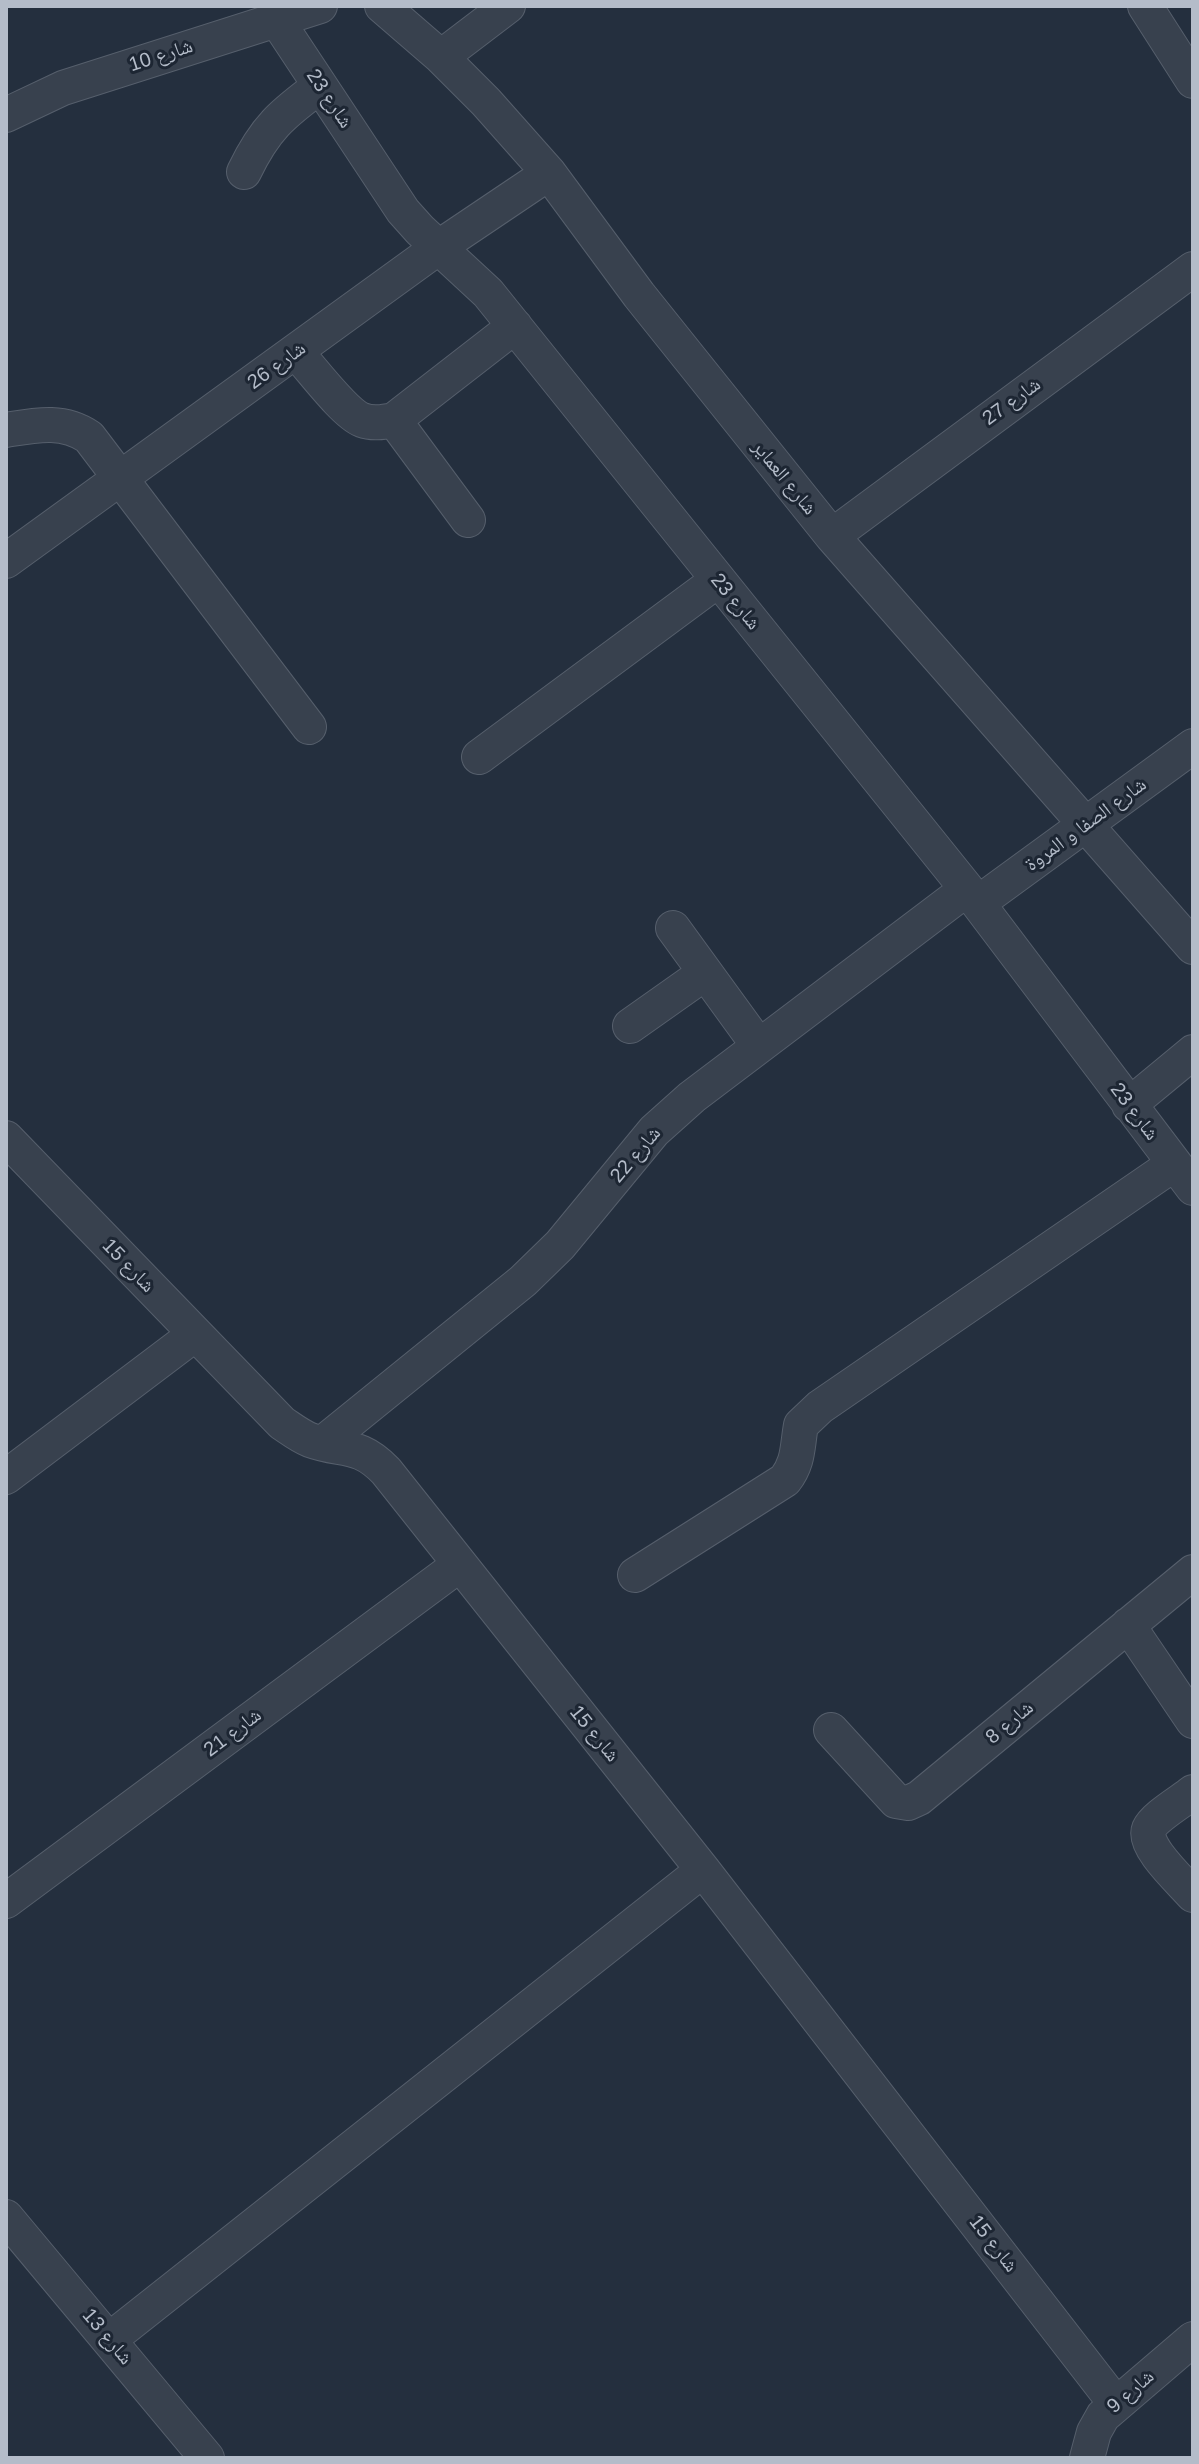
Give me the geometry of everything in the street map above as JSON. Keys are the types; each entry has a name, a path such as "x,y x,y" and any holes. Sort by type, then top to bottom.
{"street":[{"name":"شارع 10","path":"9,103 320,6"},
{"name":"شارع العماير","path":"382,6 441,57 549,173 639,295 832,536 1193,947"},
{"path":"441,57 508,6"},
{"path":"1145,6 1193,81"},
{"name":"شارع 23","path":"276,19 403,211 488,293 515,326 972,896 1188,1182"},
{"path":"244,172 258,142 281,115 320,86"},
{"name":"شارع 26","path":"6,561 439,247 549,173"},
{"name":"شارع 27","path":"832,536 1193,269"},
{"path":"296,352 348,410 361,420 377,423 394,420 515,326"},
{"path":"394,420 468,520"},
{"path":"6,430 65,424 89,437 309,727"},
{"path":"479,757 718,580"},
{"name":"شارع الصفا و المروة","path":"972,896 1085,826 1193,746"},
{"name":"شارع 22","path":"323,1443 523,1281 560,1245 654,1131 692,1097 758,1045 972,896"},
{"path":"673,928 758,1045"},
{"path":"630,1026 705,973"},
{"path":"1129,1105 1193,1052"},
{"name":"شارع 15","path":"6,1138 282,1423 308,1439 352,1448 376,1461 703,1870 1116,2404"},
{"path":"635,1575 785,1480 794,1468 799,1453 801,1425 820,1407 1188,1182"},
{"path":"6,1477 194,1335"},
{"name":"شارع 21","path":"6,1901 459,1565"},
{"name":"شارع 8","path":"831,1730 896,1801 908,1803 919,1798 1193,1572"},
{"path":"1128,1625 1193,1721"},
{"path":"1193,1792 1153,1823 1148,1835 1151,1847 1193,1895"},
{"path":"109,2340 703,1870"},
{"name":"شارع 13","path":"6,2217 207,2458"},
{"name":"شارع 9","path":"1091,2455 1103,2416 1193,2339"}]}
